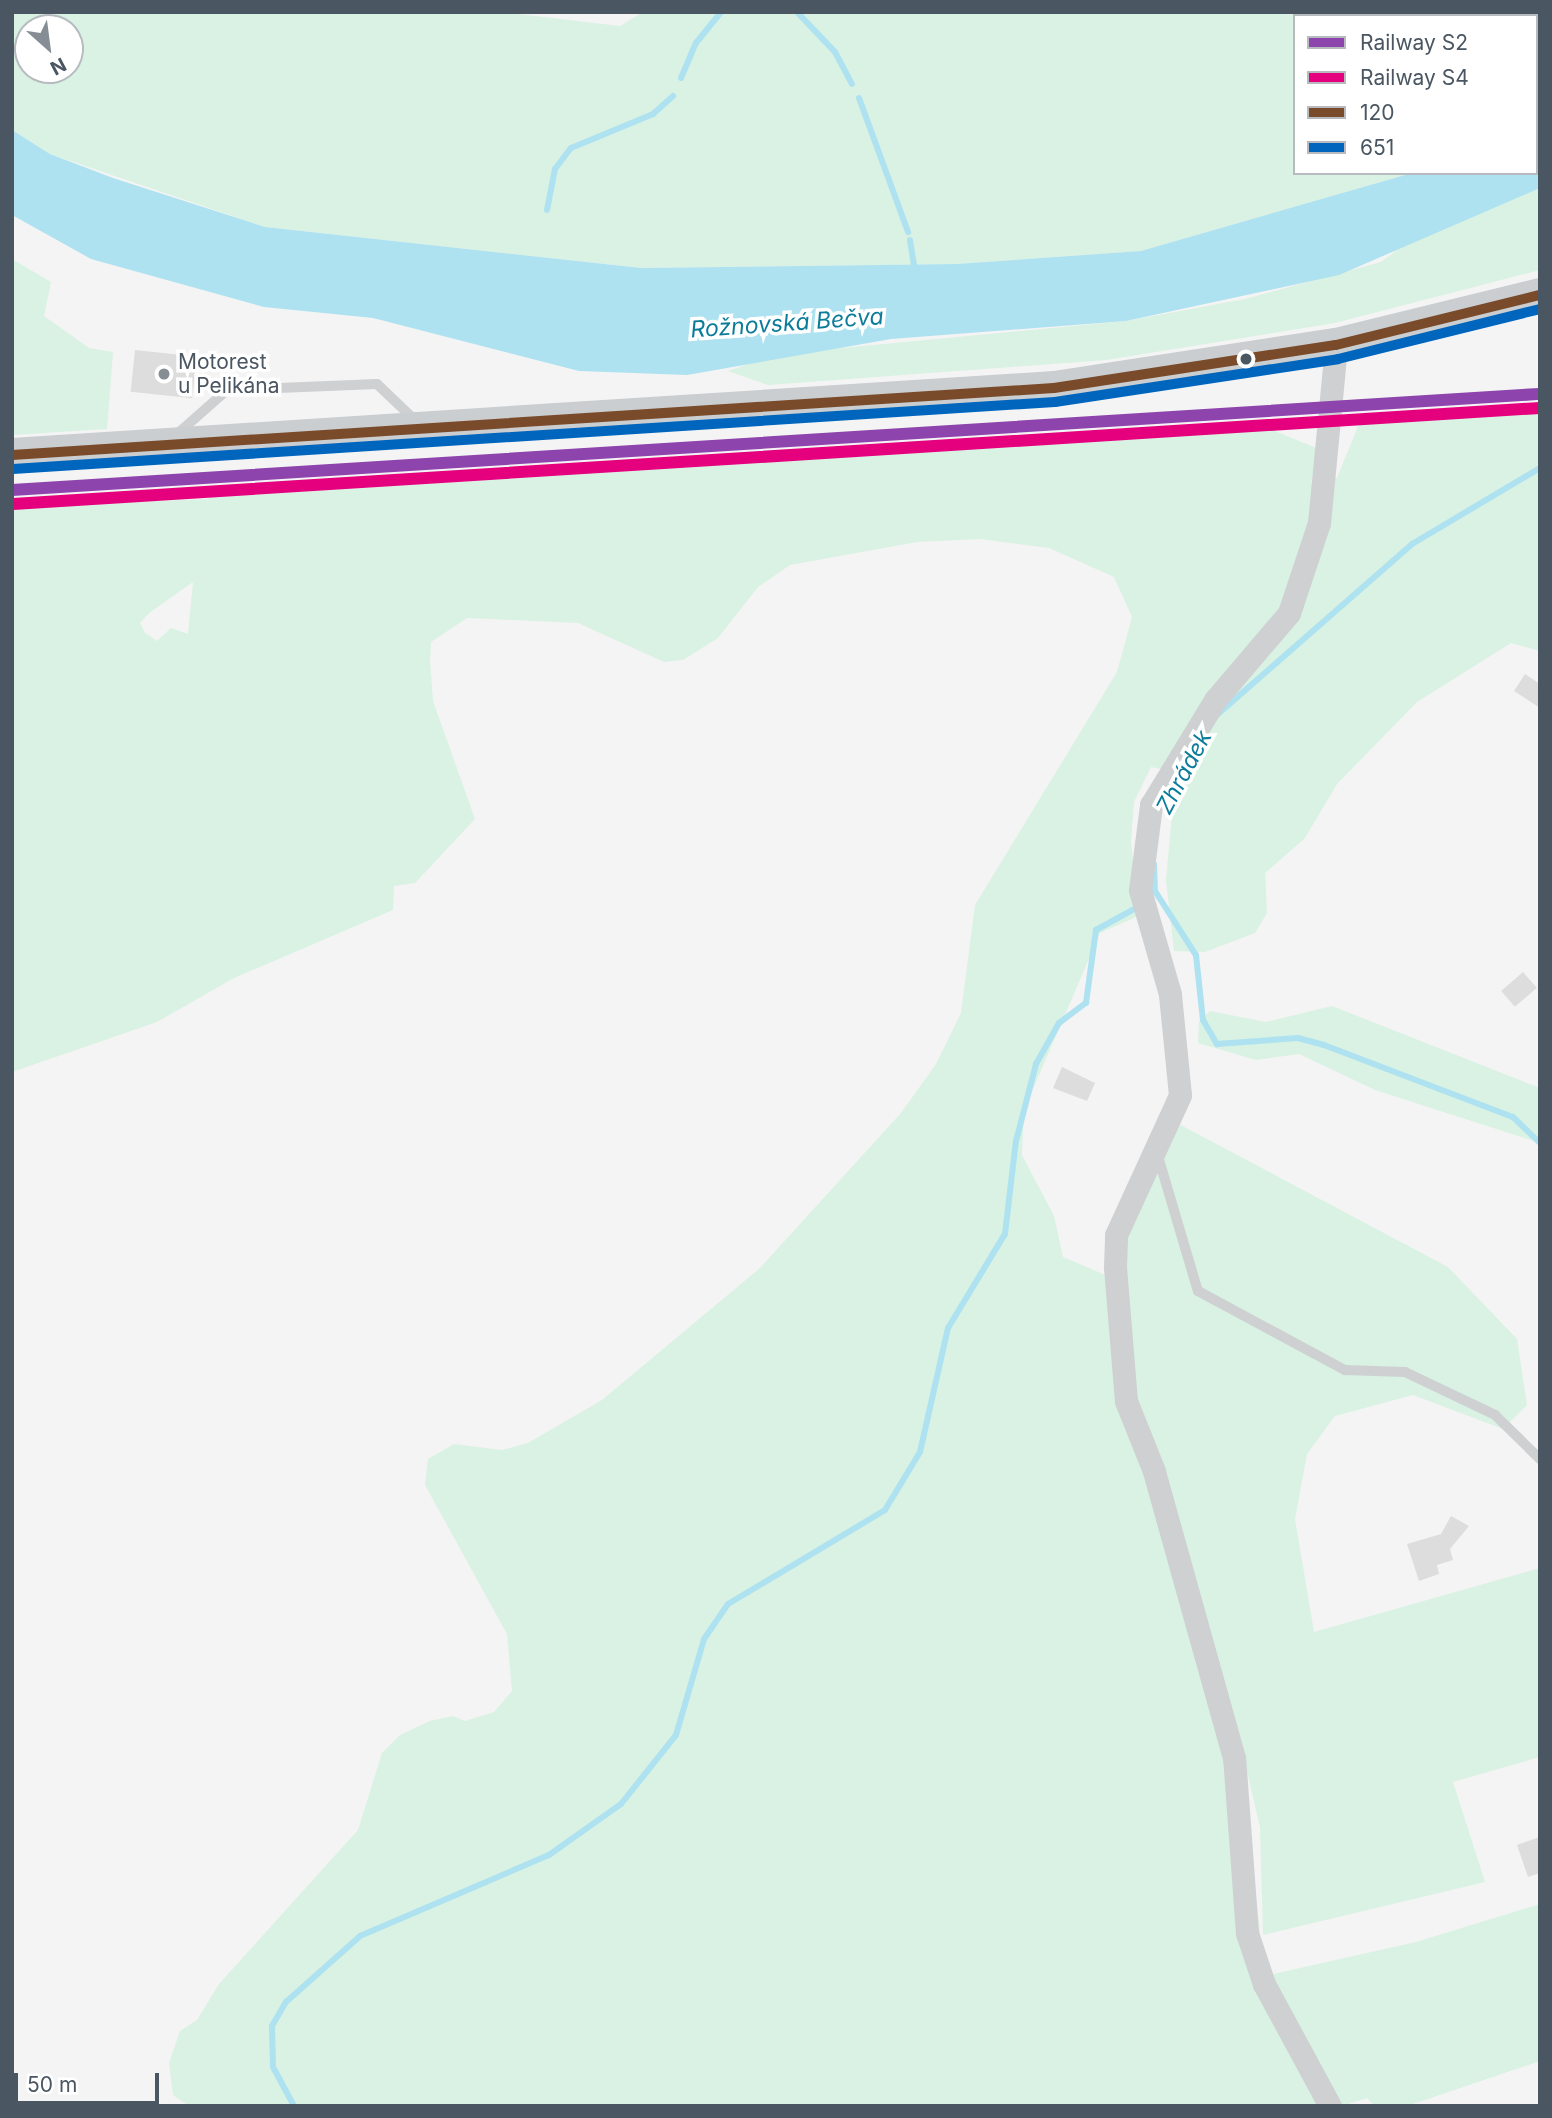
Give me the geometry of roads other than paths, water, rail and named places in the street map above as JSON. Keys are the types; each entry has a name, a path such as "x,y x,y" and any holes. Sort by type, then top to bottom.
{"main road":[{"path":"12,455 1054,388 1336,345 1540,295"}],"street":[{"path":"1330,2106 1264,1984 1247,1933 1234,1758 1154,1471 1126,1401 1116,1235 1177,1110 1180,1070 1149,913 1140,890 1151,805 1180,750 1289,613 1319,523 1336,345"}],"lane":[{"path":"164,446 227,390 377,384 426,430"},
{"path":"1157,1151 1198,1291 1345,1370 1405,1372 1495,1415 1540,1459"}],"water":[{"name":"Rožnovská Bečva","path":"1540,116 1540,188 1339,275 1126,321 891,339 687,375 579,371 373,318 264,307 91,259 12,215 12,130 50,154 113,178 265,227 641,268 956,264 1141,251 1405,175 1538,175"}],"waterway":[{"path":"681,78 696,43 721,12"},
{"path":"797,12 835,52 852,84"},
{"path":"547,210 555,169 571,148 653,114 673,96"},
{"path":"859,98 908,232"},
{"path":"910,240 915,270"},
{"name":"Zhrádek","path":"1218,714 1412,544 1540,468"},
{"name":"Zhrádek","path":"1154,864 1155,891 1196,955 1203,1020 1217,1044 1298,1038 1324,1045 1513,1117 1540,1143"},
{"path":"294,2106 273,2067 272,2026 286,2002 360,1936 549,1855 621,1804 676,1735 704,1639 728,1604 885,1510 920,1452 948,1328 1005,1234 1016,1141 1036,1064 1059,1023 1086,1003 1096,930 1138,907"}],"rail line":[{"name":"S2","path":"12,490 1540,394"},
{"name":"S4","path":"13,504 1540,408"}],"place":[{"name":"Motorest u Pelikána","path":"164,374"}]}
